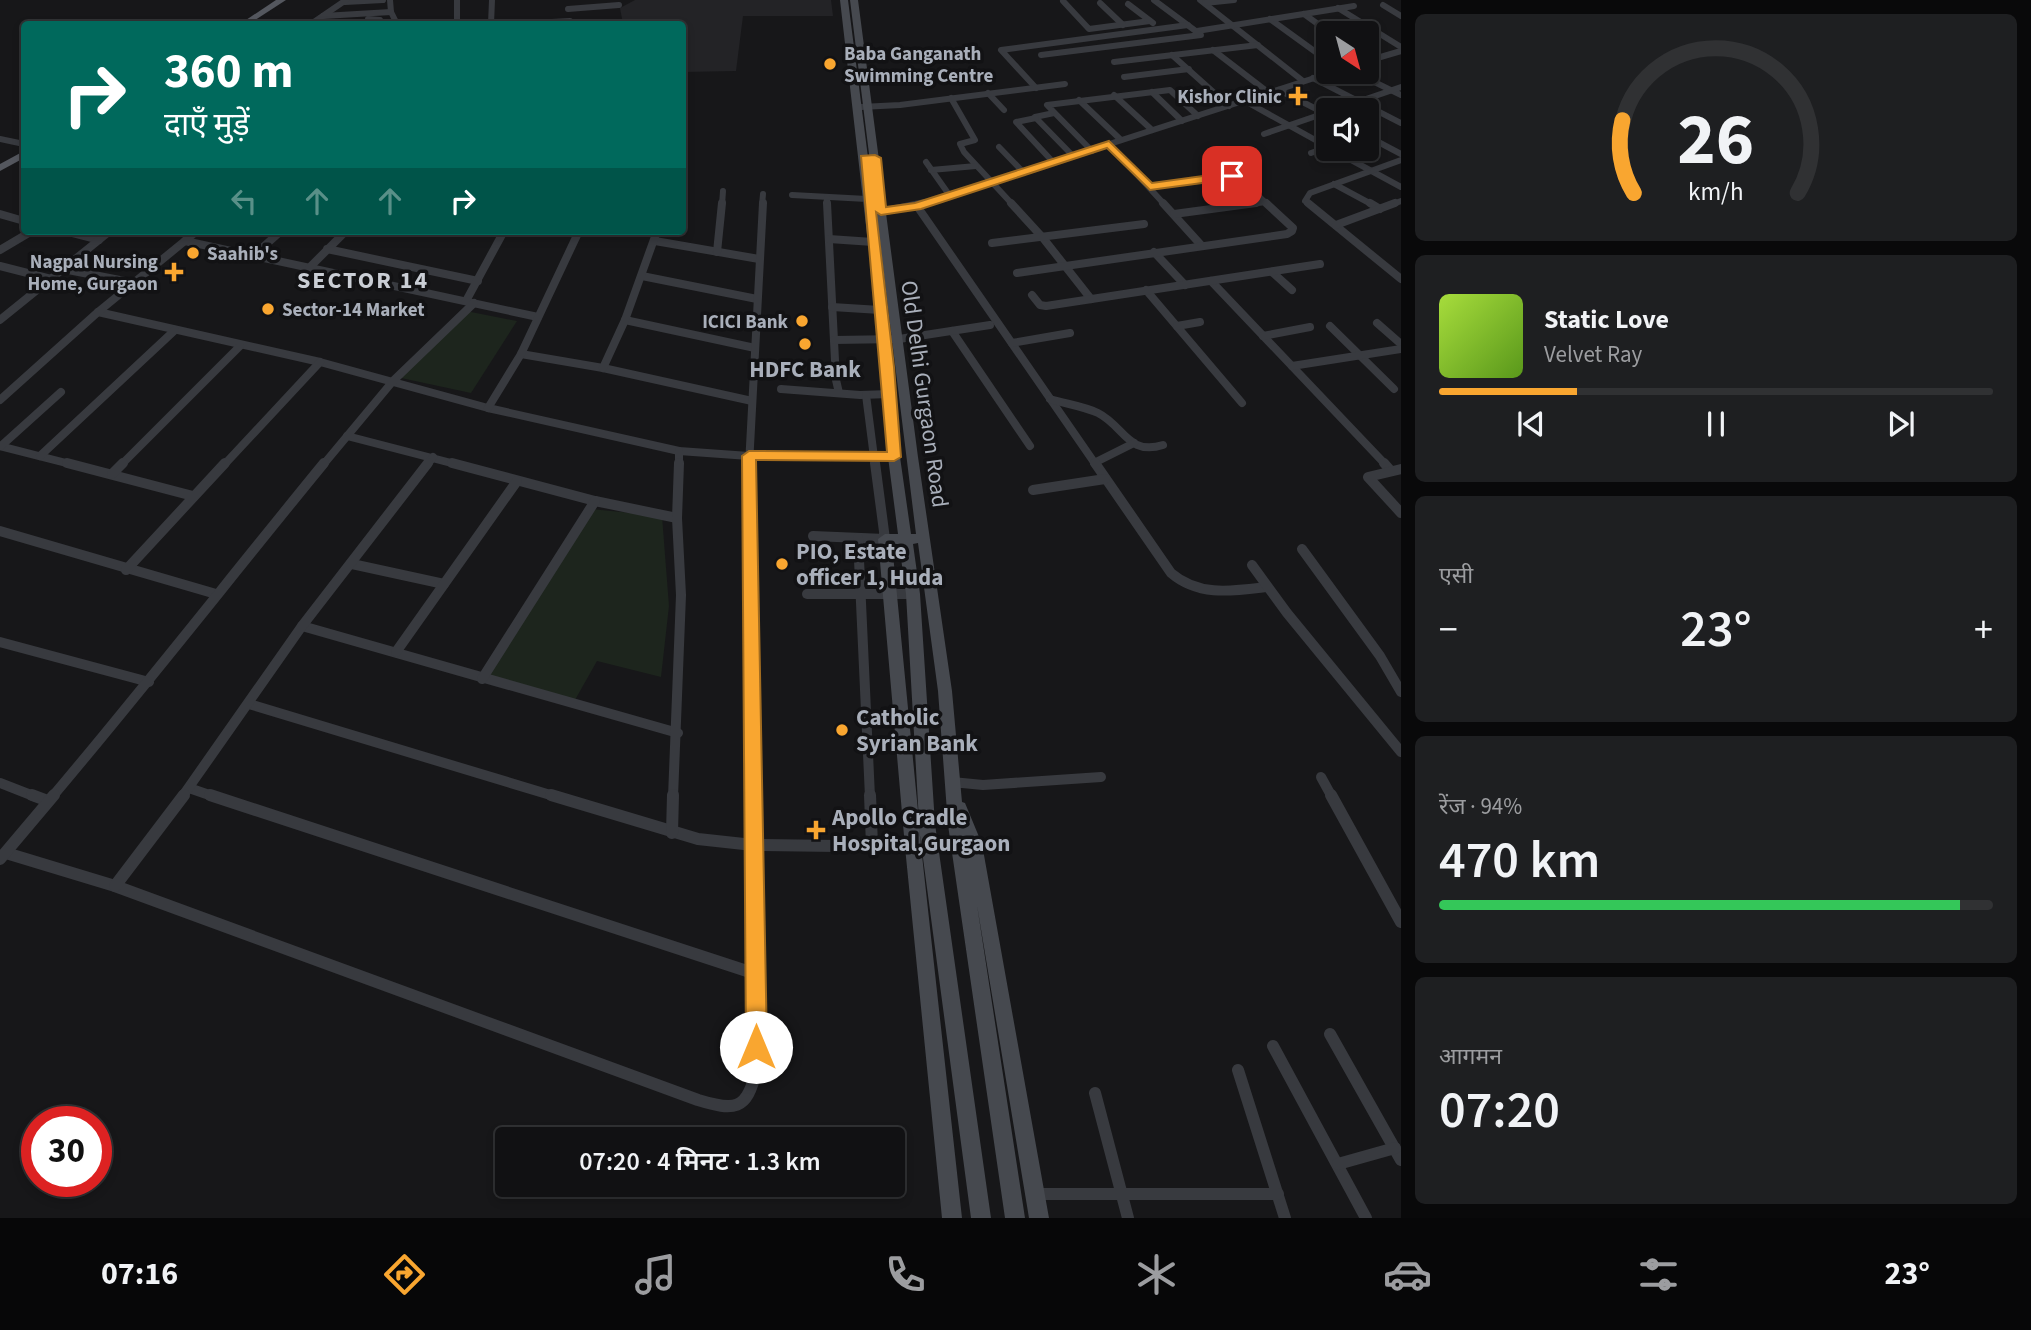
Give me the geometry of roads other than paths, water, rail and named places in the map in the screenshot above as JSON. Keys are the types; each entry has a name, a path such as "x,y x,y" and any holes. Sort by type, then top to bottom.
{"main road":[{"path":"249,21 282,0"},
{"path":"262,21 294,0"},
{"name":"Old Delhi Gurgaon Road","path":"844,0 852,27 899,339 946,691 956,825 1015,1218"},
{"name":"Old Delhi Gurgaon Road","path":"852,27 854,0"},
{"path":"0,168 21,156"},
{"name":"Old Delhi Gurgaon Road","path":"870,158 867,198 885,339 894,457 912,594 927,824 981,1218"},
{"path":"0,174 21,162"},
{"path":"924,539 886,539 913,847 952,1218"},
{"path":"953,788 974,845 978,864 1040,1218"}],"street":[{"path":"316,21 346,1 383,0"},
{"path":"390,0 396,21"},
{"path":"457,0 457,21"},
{"path":"491,21 492,0"},
{"path":"567,0 570,21"},
{"path":"1041,55 1201,35 1154,0"},
{"path":"1203,2 1234,0"},
{"path":"1063,1 1086,28 1093,30 1150,21"},
{"path":"1203,2 1303,81"},
{"path":"1100,3 1123,25"},
{"path":"1128,4 1159,28"},
{"path":"568,9 619,5"},
{"path":"1383,5 1401,16"},
{"path":"1197,31 1354,6"},
{"path":"1338,8 1401,49"},
{"path":"323,16 391,12"},
{"path":"1304,14 1316,23"},
{"path":"1270,19 1316,52"},
{"path":"1036,88 1001,50 1188,25"},
{"path":"1055,42 1066,52"},
{"path":"1114,62 1258,45"},
{"path":"1379,57 1401,49"},
{"path":"1213,50 1269,93"},
{"path":"1172,55 1229,106"},
{"path":"1124,77 1188,69"},
{"path":"881,212 917,206 950,196 1316,77"},
{"path":"1313,78 1351,98"},
{"path":"862,107 1065,84"},
{"path":"1379,84 1401,95"},
{"path":"1370,98 1401,87"},
{"path":"1010,90 1018,98"},
{"path":"1091,151 1047,105 1170,90 1198,116"},
{"path":"1279,90 1316,108"},
{"path":"1152,92 1182,121"},
{"path":"988,93 1004,110"},
{"path":"1114,95 1152,130"},
{"path":"951,98 975,140 960,144 976,166 1043,238 1091,299"},
{"path":"1079,100 1121,141"},
{"path":"1245,101 1316,140"},
{"path":"1379,112 1401,123"},
{"path":"1053,162 1016,122 1054,113"},
{"path":"1264,134 1316,117"},
{"path":"1036,118 1073,156"},
{"path":"0,139 21,143"},
{"path":"1379,142 1401,154"},
{"path":"1109,144 1201,245"},
{"path":"999,148 1024,173"},
{"path":"1311,153 1316,151"},
{"path":"1401,160 1310,192 1305,201 1401,279"},
{"path":"1355,161 1401,187"},
{"path":"926,162 950,196"},
{"path":"930,170 976,166"},
{"path":"1017,273 1287,234 1293,228 1242,179 1232,176 1150,187"},
{"path":"1334,184 1380,209"},
{"path":"717,252 723,191"},
{"path":"962,192 970,201"},
{"path":"503,235 470,302 393,381 216,594 149,682 3,856 116,886 727,1109 743,1104 753,1091 756,1071 749,456 763,194"},
{"path":"792,195 867,198"},
{"path":"827,197 839,393"},
{"path":"1336,225 1401,201"},
{"path":"1174,214 1266,202"},
{"path":"917,206 1178,581 1211,592 1267,587"},
{"path":"0,214 21,219"},
{"path":"992,243 1144,224"},
{"path":"0,250 26,235"},
{"path":"80,235 99,240"},
{"path":"0,320 105,235"},
{"path":"0,400 98,312 193,235"},
{"path":"253,256 277,235"},
{"path":"309,268 342,235"},
{"path":"488,408 521,354 577,235"},
{"path":"603,368 625,320 656,235"},
{"path":"829,239 873,242"},
{"path":"654,241 760,259"},
{"path":"186,242 538,317"},
{"path":"327,249 478,281"},
{"path":"1154,252 1185,285"},
{"path":"1032,295 1042,306 1320,264"},
{"path":"0,266 51,279"},
{"path":"63,269 135,283"},
{"path":"1272,271 1292,290"},
{"path":"642,276 757,299"},
{"path":"1211,281 1396,470"},
{"path":"1146,290 1242,403"},
{"path":"832,307 880,310"},
{"path":"98,312 320,362 488,408 679,451 749,456 894,457"},
{"path":"625,320 755,348"},
{"path":"1177,326 1200,322"},
{"path":"1377,323 1401,347"},
{"path":"834,340 899,339 990,325"},
{"path":"1330,326 1394,389"},
{"path":"1263,336 1310,327"},
{"path":"40,456 175,330"},
{"path":"952,331 1030,446"},
{"path":"1012,344 1070,333"},
{"path":"112,474 240,346"},
{"path":"1292,366 1401,347"},
{"path":"521,354 603,368 752,401"},
{"path":"126,570 320,362"},
{"path":"781,389 890,394"},
{"path":"1,446 61,392"},
{"path":"813,536 886,539 866,395"},
{"path":"1050,399 1101,415 1120,435 1134,443 1149,449 1163,445"},
{"path":"347,436 595,501 677,519"},
{"path":"1094,463 1134,443"},
{"path":"1,446 193,496"},
{"path":"672,833 678,733 681,595 677,519 679,451"},
{"path":"116,886 189,788 302,626 433,457"},
{"path":"1396,470 1368,477 1396,502 1401,513"},
{"path":"1033,490 1105,479"},
{"path":"396,652 517,481"},
{"path":"482,679 595,501"},
{"path":"0,531 126,570 216,594"},
{"path":"858,538 872,845"},
{"path":"1303,549 1380,656 1401,692"},
{"path":"352,564 444,584"},
{"path":"1252,565 1401,752"},
{"path":"807,594 912,594"},
{"path":"302,626 678,733"},
{"path":"2,646 149,682"},
{"path":"249,704 698,839 753,845 913,847"},
{"path":"953,788 1101,777"},
{"path":"1321,777 1401,922"},
{"path":"0,783 48,801"},
{"path":"189,788 756,974"},
{"path":"1329,1034 1398,1154 1338,1164"},
{"path":"1273,1046 1366,1218"},
{"path":"1238,1070 1285,1218"},
{"path":"1095,1093 1124,1194 1128,1218"},
{"path":"1035,1194 1278,1194"}],"place":[{"name":"Baba Ganganath Swimming Centre","path":"830,64"},
{"name":"Kishor Clinic","path":"1298,96"},
{"name":"Saahib's","path":"193,253"},
{"name":"Nagpal Nursing Home, Gurgaon","path":"174,272"},
{"name":"Sector-14 Market","path":"268,309"},
{"name":"ICICI Bank","path":"802,321"},
{"name":"HDFC Bank","path":"805,344"},
{"name":"PIO, Estate officer 1, Huda","path":"782,564"},
{"name":"Catholic Syrian Bank","path":"842,730"},
{"name":"Apollo Cradle Hospital,Gurgaon","path":"816,830"}],"district":[{"name":"SECTOR 14","path":"363,280"}]}
